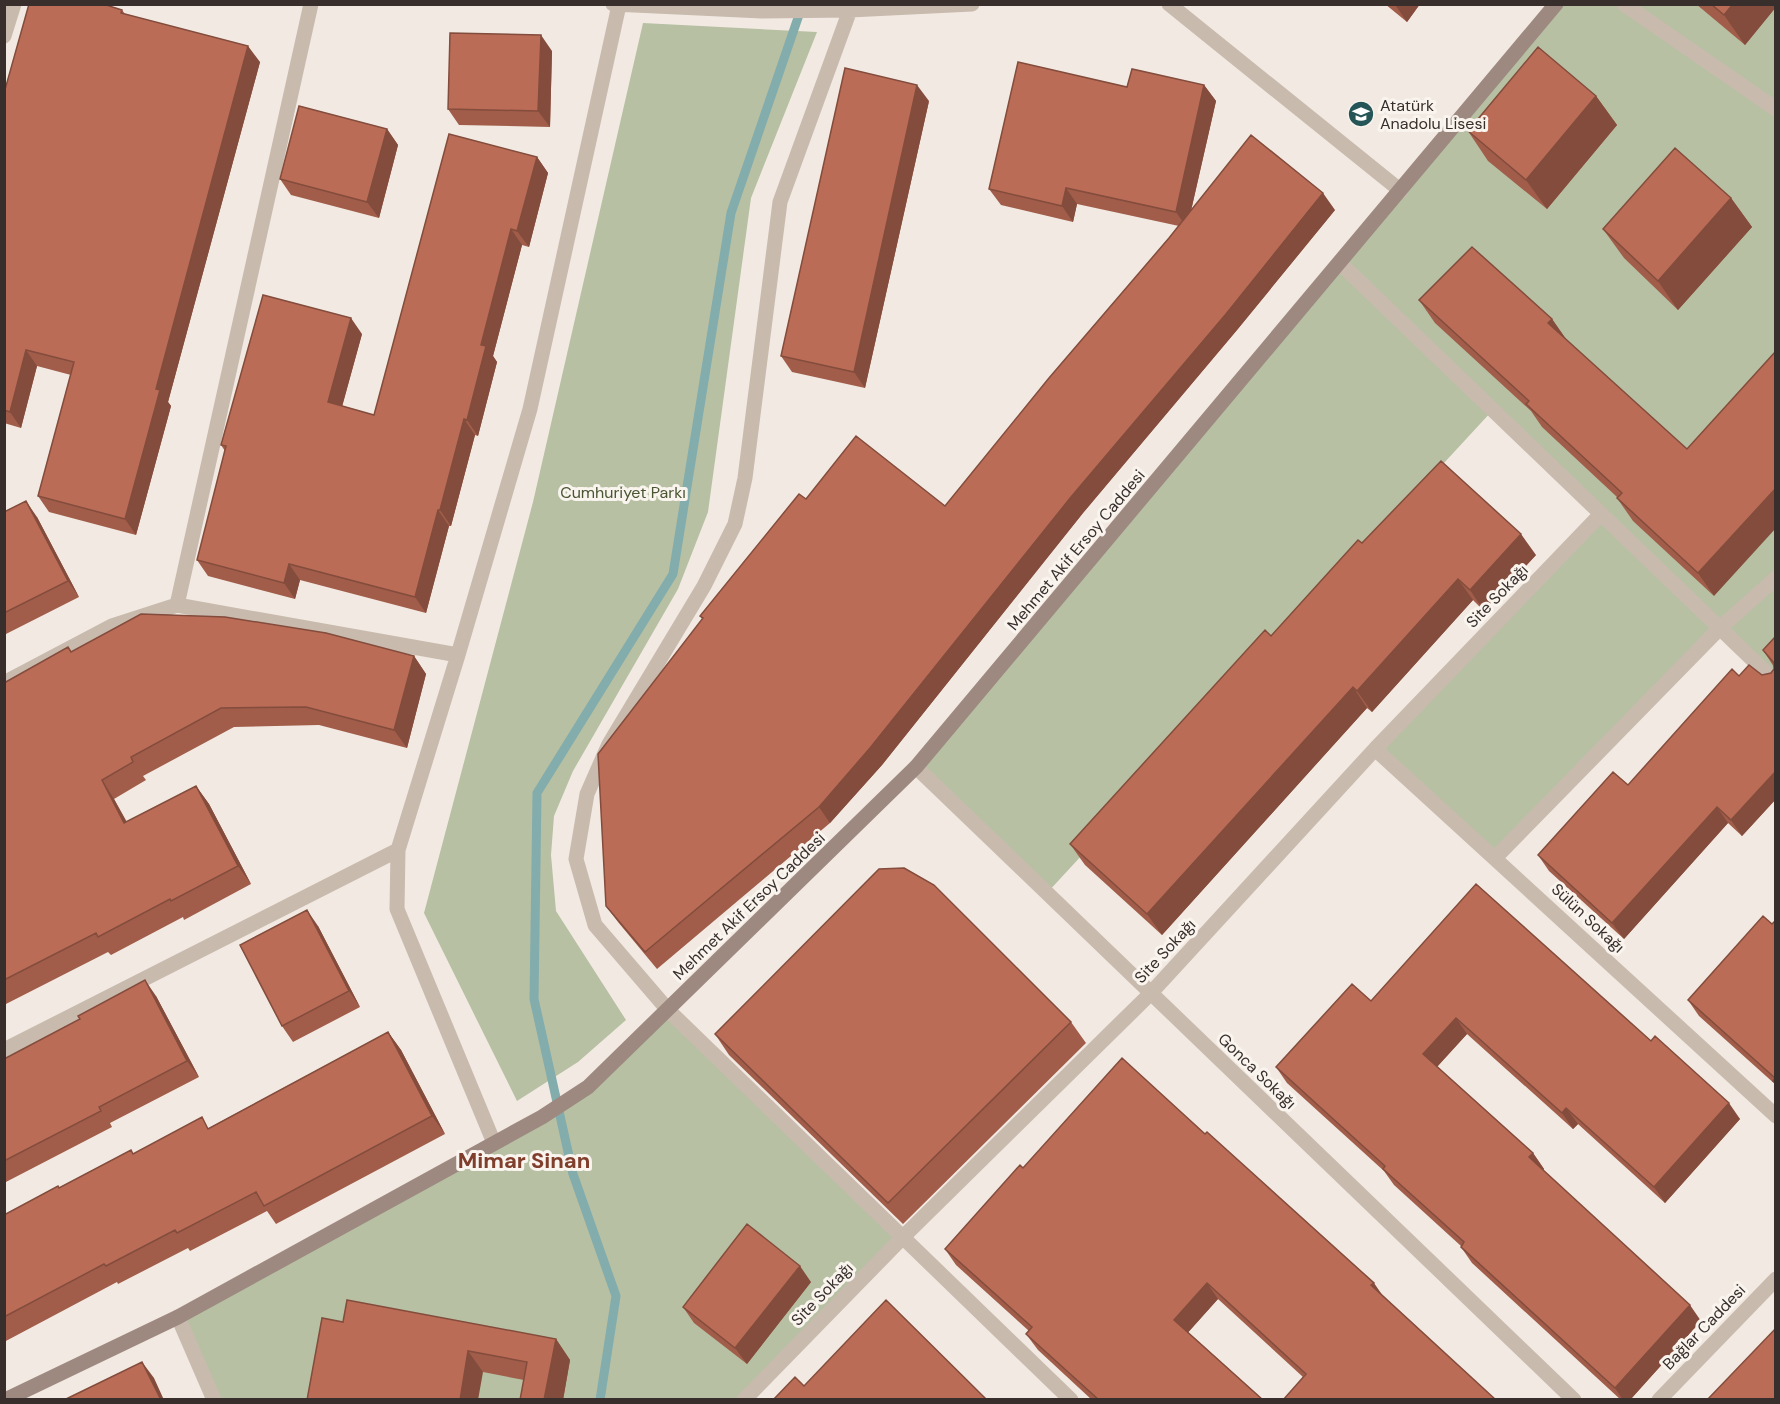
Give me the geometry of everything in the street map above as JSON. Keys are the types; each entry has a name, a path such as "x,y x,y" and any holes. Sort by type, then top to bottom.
{"main road":[{"name":"Mehmet Akif Ersoy Caddesi","path":"5,1400 178,1317 542,1118 588,1087 916,767 1556,4"}],"street":[{"path":"4,36 14,4"},
{"path":"177,605 311,4"},
{"path":"613,4 850,10 972,4"},
{"path":"1169,4 1401,191"},
{"path":"1624,4 1776,109"},
{"path":"494,1143 397,909 398,850 530,409 619,5"},
{"path":"850,10 780,202 745,478 735,524 704,586 609,744 587,794 576,859 595,925 668,1010 1071,1400"},
{"path":"1340,263 1776,682"},
{"name":"Site Sokağı","path":"744,1400 904,1236 1150,994 1375,749 1600,515"},
{"path":"1495,858 1720,627 1776,578"},
{"path":"4,682 112,626 177,605 458,655"},
{"name":"Sülün Sokağı","path":"1375,749 1776,1116"},
{"name":"Gonca Sokağı","path":"916,767 1574,1400"},
{"path":"4,1050 398,850"},
{"name":"Bağlar Caddesi","path":"1659,1400 1776,1279"},
{"path":"178,1317 214,1400"}],"green space":[{"path":"1556,5 1775,5 1775,682 1720,628 1495,858 1375,749 1600,515 1492,411 1047,893 916,767"},
{"name":"Cumhuriyet Parkı","path":"643,23 817,32 751,198 708,512 678,589 573,771 554,816 551,855 556,911 626,1020 578,1062 517,1101 424,913 533,502"},
{"path":"668,1010 904,1236 744,1399 214,1399 178,1317 542,1117"}],"building":[{"path":"29,4 103,4 122,10 121,13 248,46 156,389 160,390 125,519 38,496 74,362 26,350 10,412 4,410 4,93"},
{"path":"1711,4 1733,4 1724,15"},
{"path":"450,33 541,35 538,111 448,109"},
{"path":"1538,47 1596,96 1526,180 1468,131"},
{"path":"1018,62 1127,87 1132,69 1204,85 1176,212 1066,188 1062,206 989,189"},
{"path":"845,68 917,85 854,372 781,356"},
{"path":"299,106 387,129 367,202 280,179"},
{"path":"449,134 537,157 517,231 511,229 481,345 486,346 467,420 464,419 415,597 289,564 284,583 197,560 226,446 221,445 263,295 351,318 328,402 374,415"},
{"path":"1251,135 1323,193 1226,314 1071,497 870,748 819,807 645,952 606,906 598,754 703,618 700,616 799,494 806,499 856,436 945,506 1049,378 1169,238"},
{"path":"1675,148 1731,198 1658,281 1603,229"},
{"path":"1472,247 1552,319 1548,323 1687,449 1776,351 1776,488 1698,573 1617,498 1622,493 1526,404 1529,401 1419,300"},
{"path":"1441,461 1521,534 1470,590 1458,579 1357,691 1353,687 1147,914 1070,844 1265,630 1271,636 1358,540 1362,543"},
{"path":"26,501 68,581 4,613 4,512"},
{"path":"141,614 225,617 326,633 414,656 394,730 306,707 221,708 131,757 133,762 102,780 124,823 196,786 238,866 98,937 96,933 4,980 4,683 68,647 71,652"},
{"path":"1776,636 1776,771 1731,820 1717,807 1612,923 1538,855 1613,772 1628,785 1732,669 1739,676 1749,665 1762,675 1771,673 1774,663 1763,650"},
{"path":"904,868 934,885 1071,1022 888,1203 715,1034 879,869"},
{"path":"1476,884 1651,1041 1655,1036 1729,1103 1654,1187 1566,1108 1562,1113 1456,1018 1423,1054 1533,1153 1529,1157 1690,1305 1615,1388 1461,1247 1464,1242 1383,1169 1385,1166 1276,1067 1352,984 1371,1001"},
{"path":"307,910 349,991 282,1026 240,945"},
{"path":"1763,916 1772,924 1776,920 1776,1083 1773,1081 1775,1078 1688,1000"},
{"path":"145,980 187,1061 99,1107 101,1111 4,1161 4,1059 80,1019 78,1016"},
{"path":"388,1032 432,1116 264,1206 256,1192 177,1233 175,1230 106,1266 104,1264 4,1317 4,1215 131,1150 133,1154 202,1117 208,1129"},
{"path":"1122,1058 1374,1283 1371,1285 1496,1400 1283,1400 1306,1374 1207,1283 1174,1320 1263,1400 1099,1400 1026,1334 1032,1327 945,1249 1020,1165 1023,1168"},
{"path":"747,1224 800,1266 735,1348 683,1307"},
{"path":"347,1300 556,1339 544,1400 520,1400 527,1362 468,1351 460,1400 307,1400 322,1318 343,1322"},
{"path":"886,1300 987,1400 773,1400 795,1377 804,1386"},
{"path":"1776,1328 1776,1400 1707,1400"},
{"path":"142,1362 161,1400 64,1400"}],"waterway":[{"path":"600,1400 616,1296 573,1174 534,999 537,793 673,574 731,213 801,9"}],"place":[{"name":"Atatürk Anadolu Lisesi","path":"1361,114"}],"district":[{"name":"Mimar Sinan","path":"524,1160"}]}
